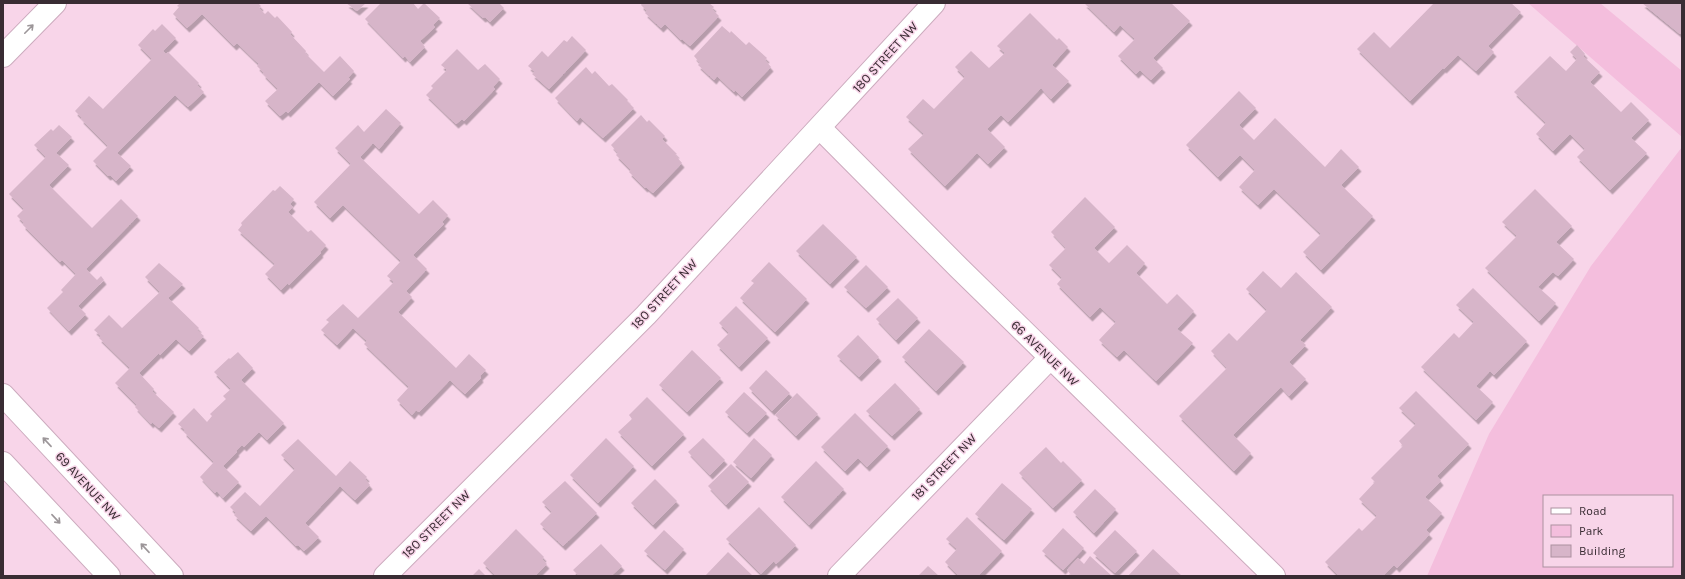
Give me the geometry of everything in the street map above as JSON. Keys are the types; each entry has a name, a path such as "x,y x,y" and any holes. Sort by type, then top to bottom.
{"street":[{"path":"3,56 56,3"},
{"name":"180 STREET NW","path":"385,576 646,315 934,3"},
{"name":"66 AVENUE NW","path":"820,128 958,268 1274,576"},
{"name":"181 STREET NW","path":"839,576 1050,358"},
{"name":"69 AVENUE NW","path":"3,395 172,576"},
{"path":"3,463 109,576"}],"green space":[{"path":"1528,3 1600,3 1682,71 1682,137"},
{"path":"1682,147 1682,576 1427,576 1489,434 1591,266"}],"building":[{"path":"180,3 258,3 261,6 259,8 265,14 268,11 275,18 277,16 292,32 290,34 306,51 305,53 324,72 340,56 354,71 348,78 350,79 333,96 319,82 288,113 286,111 280,116 265,101 278,89 263,74 264,73 257,66 259,64 237,43 234,46 202,14 187,28 173,14 179,7 177,6"},
{"path":"346,3 366,3 357,11"},
{"path":"381,3 413,3 418,9 424,3 440,18 433,25 435,27 420,41 425,47 410,62 405,56 403,58 365,19"},
{"path":"467,3 499,3 504,8 490,22 485,17 483,18"},
{"path":"642,3 709,3 714,7 712,9 719,16 690,46 682,39 681,40 665,24 661,28 645,13 647,11 641,5"},
{"path":"1084,3 1171,3 1190,21 1153,58 1163,68 1151,80 1140,70 1136,74 1118,56 1135,39 1120,25 1114,32"},
{"path":"1434,3 1511,3 1521,12 1488,46 1494,52 1476,71 1458,55 1410,101 1357,49 1374,32 1390,48"},
{"path":"1642,3 1682,3 1682,31 1680,34"},
{"path":"1030,13 1057,40 1059,38 1068,47 1052,65 1069,81 1051,99 1041,88 1008,122 1001,115 987,129 1005,147 988,164 977,153 945,186 908,149 924,134 906,117 923,99 934,109 965,77 955,67 971,51 989,68 1005,53 997,46"},
{"path":"162,24 176,38 163,51 166,54 168,52 199,83 197,85 204,92 188,107 175,95 117,153 131,166 116,181 110,175 108,176 93,161 108,146 75,111 89,96 103,109 152,59 138,45 153,29 155,31"},
{"path":"722,26 730,33 731,31 746,45 749,42 767,58 765,60 771,67 742,97 735,90 734,92 717,76 714,80 698,65 700,63 694,56"},
{"path":"572,36 586,50 549,89 532,74 535,72 528,66 542,51 548,57 564,40 567,42"},
{"path":"1577,45 1585,54 1583,56 1600,72 1590,82 1621,112 1631,102 1649,120 1631,138 1647,153 1610,190 1577,157 1585,149 1570,134 1553,151 1536,134 1546,123 1514,92 1550,56 1566,71 1577,59 1570,52"},
{"path":"457,49 478,70 485,64 500,79 493,87 495,89 464,121 462,119 456,124 426,95 433,88 431,86 447,70 441,65"},
{"path":"586,67 592,74 595,71 609,86 612,84 634,108 603,138 580,117 577,121 555,98"},
{"path":"1239,91 1256,108 1239,125 1254,140 1275,118 1325,167 1341,149 1359,167 1341,185 1373,216 1321,270 1303,252 1321,234 1274,189 1258,205 1239,187 1255,170 1240,155 1218,177 1186,145"},
{"path":"386,109 401,123 379,149 373,143 360,157 419,214 433,200 448,215 442,222 444,224 413,255 427,269 406,291 412,297 398,312 456,368 469,354 486,370 480,376 481,378 465,394 450,380 419,412 416,410 412,415 397,400 409,387 364,344 367,341 353,328 337,345 321,330 329,322 326,320 343,304 358,318 394,282 387,276 401,261 343,205 330,218 314,202 351,164 335,148 358,125 364,132"},
{"path":"641,115 647,122 649,120 665,136 662,139 677,154 675,155 682,163 653,193 646,187 645,188 629,172 631,170 616,155 618,153 611,145"},
{"path":"59,125 72,137 56,153 69,165 49,185 92,228 121,199 138,216 86,269 97,280 101,276 104,280 78,306 86,314 69,331 47,308 63,292 61,290 76,274 62,260 60,262 23,225 24,223 17,216 24,209 9,194 46,157 34,145 51,129 53,131"},
{"path":"280,186 294,199 290,204 293,207 288,212 308,232 311,230 326,245 320,252 321,253 289,285 288,283 281,290 265,274 275,264 238,230 242,225 241,223 273,190 275,191"},
{"path":"1535,189 1572,226 1556,242 1574,259 1558,276 1553,272 1538,287 1556,303 1539,321 1485,268 1517,236 1502,222"},
{"path":"1085,197 1115,227 1094,248 1109,263 1127,245 1145,263 1136,273 1167,304 1177,294 1194,311 1177,329 1193,343 1156,381 1124,350 1117,357 1099,340 1116,322 1100,307 1090,317 1057,284 1062,278 1049,265 1066,248 1051,232"},
{"path":"823,224 857,257 830,284 796,251"},
{"path":"769,262 807,299 775,332 740,298 754,283 751,281"},
{"path":"159,263 183,284 168,298 199,328 197,330 204,336 189,351 176,339 139,373 154,389 152,391 174,412 159,428 152,422 151,424 135,407 137,405 115,383 130,368 99,338 101,336 94,330 109,315 122,328 160,292 145,277"},
{"path":"866,265 888,287 866,308 844,287"},
{"path":"1263,271 1281,288 1296,272 1332,307 1300,340 1306,345 1289,362 1306,379 1289,396 1281,387 1233,435 1251,453 1234,471 1179,416 1227,368 1211,351 1229,333 1237,341 1267,310 1246,289"},
{"path":"1473,288 1527,341 1494,375 1490,371 1476,386 1493,402 1476,420 1421,367 1454,333 1459,338 1474,322 1456,305"},
{"path":"898,298 918,318 896,340 876,319"},
{"path":"736,306 768,338 739,367 717,345 729,333 719,323"},
{"path":"929,329 964,362 936,391 902,357"},
{"path":"858,335 879,357 859,377 837,356"},
{"path":"692,350 721,378 687,412 659,385"},
{"path":"238,352 253,368 241,380 284,423 267,440 259,432 244,447 242,445 223,466 239,482 223,498 217,491 215,493 200,477 214,462 178,424 194,408 207,422 212,416 210,414 226,399 223,396 231,389 214,372"},
{"path":"766,370 790,393 772,411 749,388"},
{"path":"895,383 920,409 892,436 866,411"},
{"path":"1416,391 1469,444 1437,476 1441,481 1425,497 1442,513 1426,530 1430,534 1397,568 1394,565 1383,576 1339,576 1325,562 1359,528 1362,531 1377,516 1359,499 1375,482 1371,478 1403,446 1399,441 1416,424 1399,408"},
{"path":"744,392 767,413 747,433 725,412"},
{"path":"797,393 818,414 796,436 775,415"},
{"path":"647,397 684,434 652,466 618,432 632,419 629,415"},
{"path":"855,413 888,446 867,467 858,458 845,471 821,447"},
{"path":"606,438 634,466 598,503 570,475"},
{"path":"703,438 725,460 710,475 688,452"},
{"path":"754,438 772,455 751,478 733,462"},
{"path":"298,439 336,476 350,461 367,477 365,479 370,485 355,500 340,486 305,523 319,537 304,551 298,545 296,546 266,516 251,531 234,515 236,513 230,507 245,492 260,506 295,469 281,455"},
{"path":"1046,447 1061,463 1063,461 1082,480 1053,508 1019,473"},
{"path":"816,461 844,489 809,525 781,497"},
{"path":"731,464 749,482 726,505 708,486"},
{"path":"655,479 677,501 653,525 631,503"},
{"path":"565,481 597,513 563,546 540,524 552,512 542,502"},
{"path":"1002,483 1032,509 1004,540 975,514"},
{"path":"1095,489 1116,509 1094,533 1073,512"},
{"path":"759,507 796,545 776,564 774,561 761,574 726,539"},
{"path":"967,517 1002,551 978,576 959,576 945,562 957,549 946,539"},
{"path":"1063,528 1084,548 1063,570 1042,551"},
{"path":"516,529 544,557 542,559 547,564 535,576 496,576 483,563"},
{"path":"664,530 684,549 665,570 644,551"},
{"path":"1115,530 1137,551 1115,573 1093,553"},
{"path":"601,544 622,566 611,576 579,576 573,570"},
{"path":"1153,549 1182,576 1128,576"},
{"path":"728,552 753,576 705,576"},
{"path":"1090,556 1112,576 1072,576 1067,570 1078,558 1084,564"},
{"path":"928,566 939,576 918,576"},
{"path":"479,569 486,576 472,576"}]}
